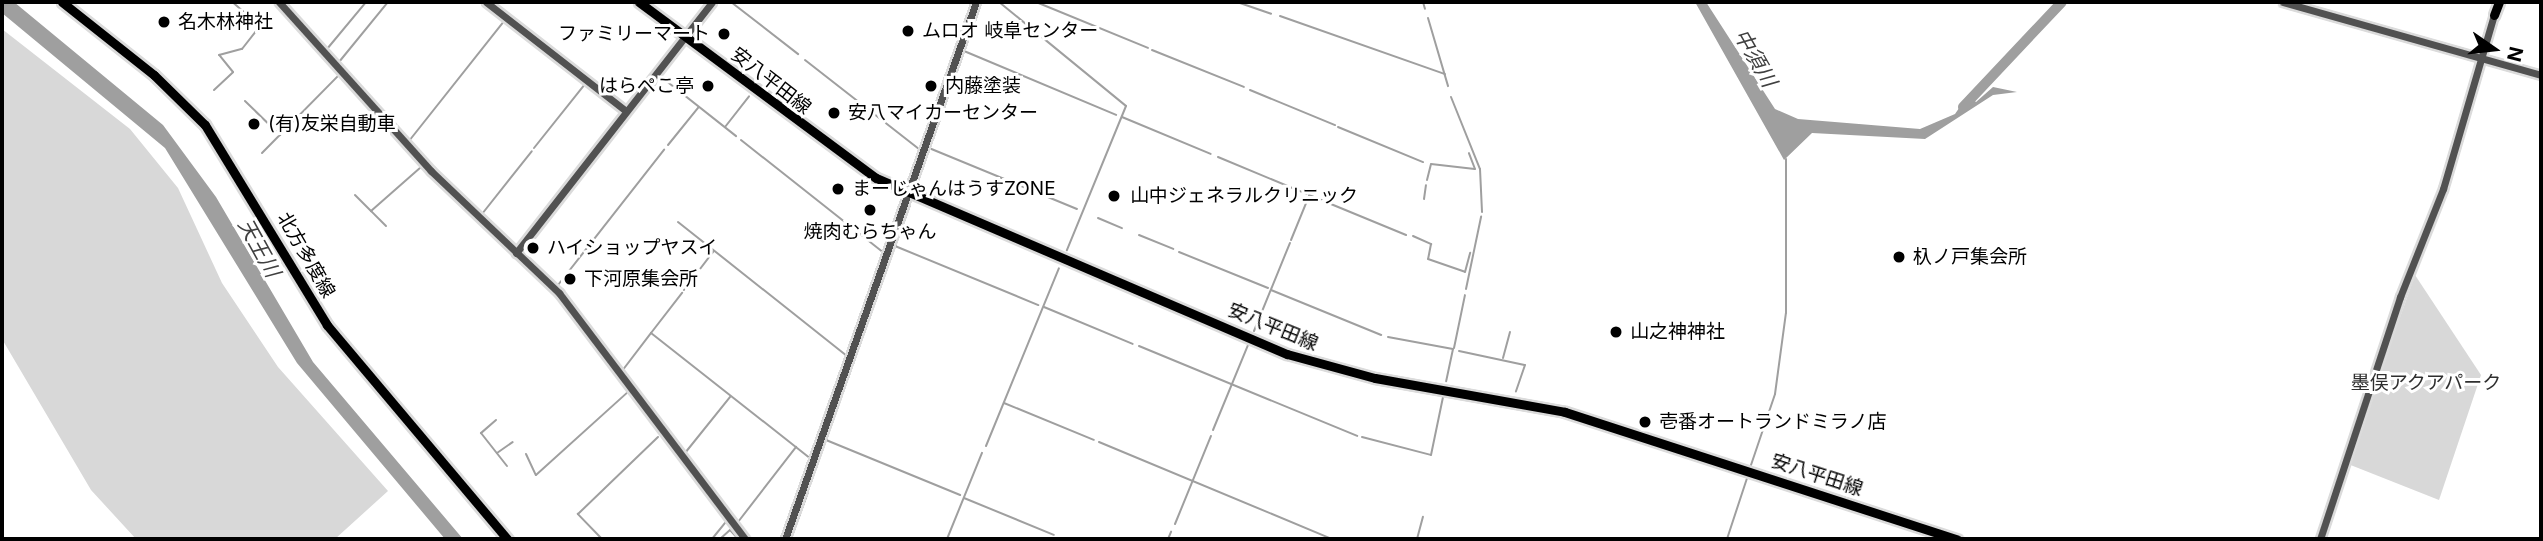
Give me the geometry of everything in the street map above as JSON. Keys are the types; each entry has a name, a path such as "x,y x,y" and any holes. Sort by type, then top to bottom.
{"main road":[{"name":"北方多度線","path":"62,2 154,75 205,125 327,325 507,539"},
{"name":"安八平田線","path":"639,2 834,152 907,195 1312,362 1565,412 1957,539"},
{"path":"2494,15 2499,2"}],"street":[{"path":"279,2 431,171 559,293 745,539"},
{"path":"486,2 626,111"},
{"path":"516,253 712,2"},
{"path":"785,539 976,2"},
{"path":"2283,2 2541,75"},
{"path":"2320,539 2395,309 2443,189 2494,15"}],"green space":[{"path":"2,29 130,129 178,188 222,283 278,367 388,491 335,539 136,539 91,490 2,339"},
{"name":"墨俣アクアパーク","path":"2415,275 2481,375 2439,500 2348,464"}],"shaded area":[{"path":"2,2 14,2 163,125 216,197 313,362 463,539 445,539 297,363 165,148 2,13"},
{"path":"1695,2 1706,2 1775,109 1798,119 1920,129 1955,114 1968,95 1976,102 1993,87 2017,92 1993,95 1925,139 1812,133 1784,160"}],"waterway":[{"path":"214,90 233,72 219,55 242,49 260,26 232,2"},
{"path":"317,38 327,49 366,2"},
{"path":"339,62 388,2"},
{"path":"493,2 553,49"},
{"path":"731,2 798,54"},
{"path":"947,98 981,2"},
{"path":"999,2 1126,106 1067,250"},
{"path":"1036,2 1148,48"},
{"path":"1237,2 1271,14"},
{"path":"1423,2 1425,9"},
{"path":"1963,107 2062,2"},
{"path":"1280,16 1445,74"},
{"path":"1428,18 1448,86"},
{"path":"409,141 504,21"},
{"path":"1152,50 1244,87"},
{"path":"964,51 1116,115"},
{"path":"330,52 339,64"},
{"path":"805,60 919,149"},
{"path":"262,153 338,76"},
{"path":"660,76 736,136"},
{"path":"534,148 585,84"},
{"path":"1250,90 1335,125"},
{"path":"725,127 749,96"},
{"path":"1451,97 1480,169 1482,212"},
{"path":"245,101 280,135"},
{"path":"916,187 946,101"},
{"path":"668,145 698,108"},
{"path":"1122,117 1211,154"},
{"path":"391,121 442,177"},
{"path":"1338,127 1423,162"},
{"path":"741,140 883,252"},
{"path":"929,148 1077,209"},
{"path":"558,285 664,150"},
{"path":"482,214 532,151"},
{"path":"1427,180 1431,164 1475,169 1469,153"},
{"path":"1218,157 1307,194"},
{"path":"1751,465 1775,394 1786,313 1786,159"},
{"path":"386,226 371,211 421,167"},
{"path":"1424,199 1426,185"},
{"path":"355,195 371,211"},
{"path":"1309,195 1406,235"},
{"path":"1291,240 1309,196"},
{"path":"879,291 910,205"},
{"path":"1466,289 1481,217"},
{"path":"1098,218 1122,228"},
{"path":"678,222 846,355"},
{"path":"1139,235 1173,249"},
{"path":"1413,236 1431,244 1428,259 1465,272 1470,253"},
{"path":"1254,331 1290,243"},
{"path":"895,246 1038,305"},
{"path":"684,290 713,252"},
{"path":"1179,252 1268,288"},
{"path":"986,446 1059,268"},
{"path":"1271,290 1381,335"},
{"path":"651,333 682,293"},
{"path":"1454,348 1465,295"},
{"path":"844,389 877,297"},
{"path":"1044,307 1133,344"},
{"path":"1503,358 1510,332"},
{"path":"622,371 651,333 810,458 827,408"},
{"path":"1388,337 1453,349 1446,381"},
{"path":"1213,430 1248,345"},
{"path":"1139,346 1357,436"},
{"path":"1459,351 1525,365 1516,391"},
{"path":"526,454 536,475 628,392"},
{"path":"810,485 842,395"},
{"path":"685,453 730,397"},
{"path":"1362,437 1431,455 1443,397"},
{"path":"1004,403 1094,440"},
{"path":"496,420 481,433 507,466"},
{"path":"1175,524 1211,436"},
{"path":"602,539 578,514 658,437"},
{"path":"826,440 960,495"},
{"path":"497,453 513,442"},
{"path":"1099,442 1330,538"},
{"path":"738,522 796,447"},
{"path":"947,539 982,453"},
{"path":"1727,539 1747,478"},
{"path":"711,489 716,494"},
{"path":"791,539 808,492"},
{"path":"964,498 1054,535"},
{"path":"719,499 732,516"},
{"path":"1417,539 1423,517"},
{"path":"712,539 726,522"},
{"path":"720,539 730,530 738,539"},
{"path":"1168,539 1171,532"},
{"path":"1060,538 1064,539"}],"place":[{"name":"名木林神社","path":"164,22"},
{"name":"ムロオ 岐阜センター","path":"908,31"},
{"name":"ファミリーマート","path":"724,34"},
{"name":"はらぺこ亭","path":"708,86"},
{"name":"内藤塗装","path":"931,86"},
{"name":"安八マイカーセンター","path":"834,113"},
{"name":"(有)友栄自動車","path":"254,124"},
{"name":"まーじゃんはうすZONE","path":"838,189"},
{"name":"山中ジェネラルクリニック","path":"1114,196"},
{"name":"焼肉むらちゃん","path":"870,210"},
{"name":"ハイショップヤスイ","path":"533,248"},
{"name":"杁ノ戸集会所","path":"1899,257"},
{"name":"下河原集会所","path":"570,279"},
{"name":"山之神神社","path":"1616,332"},
{"name":"壱番オートランドミラノ店","path":"1645,422"}],"water label":[{"name":"中須川","path":"1755,58"},
{"name":"天王川","path":"259,248"}]}
